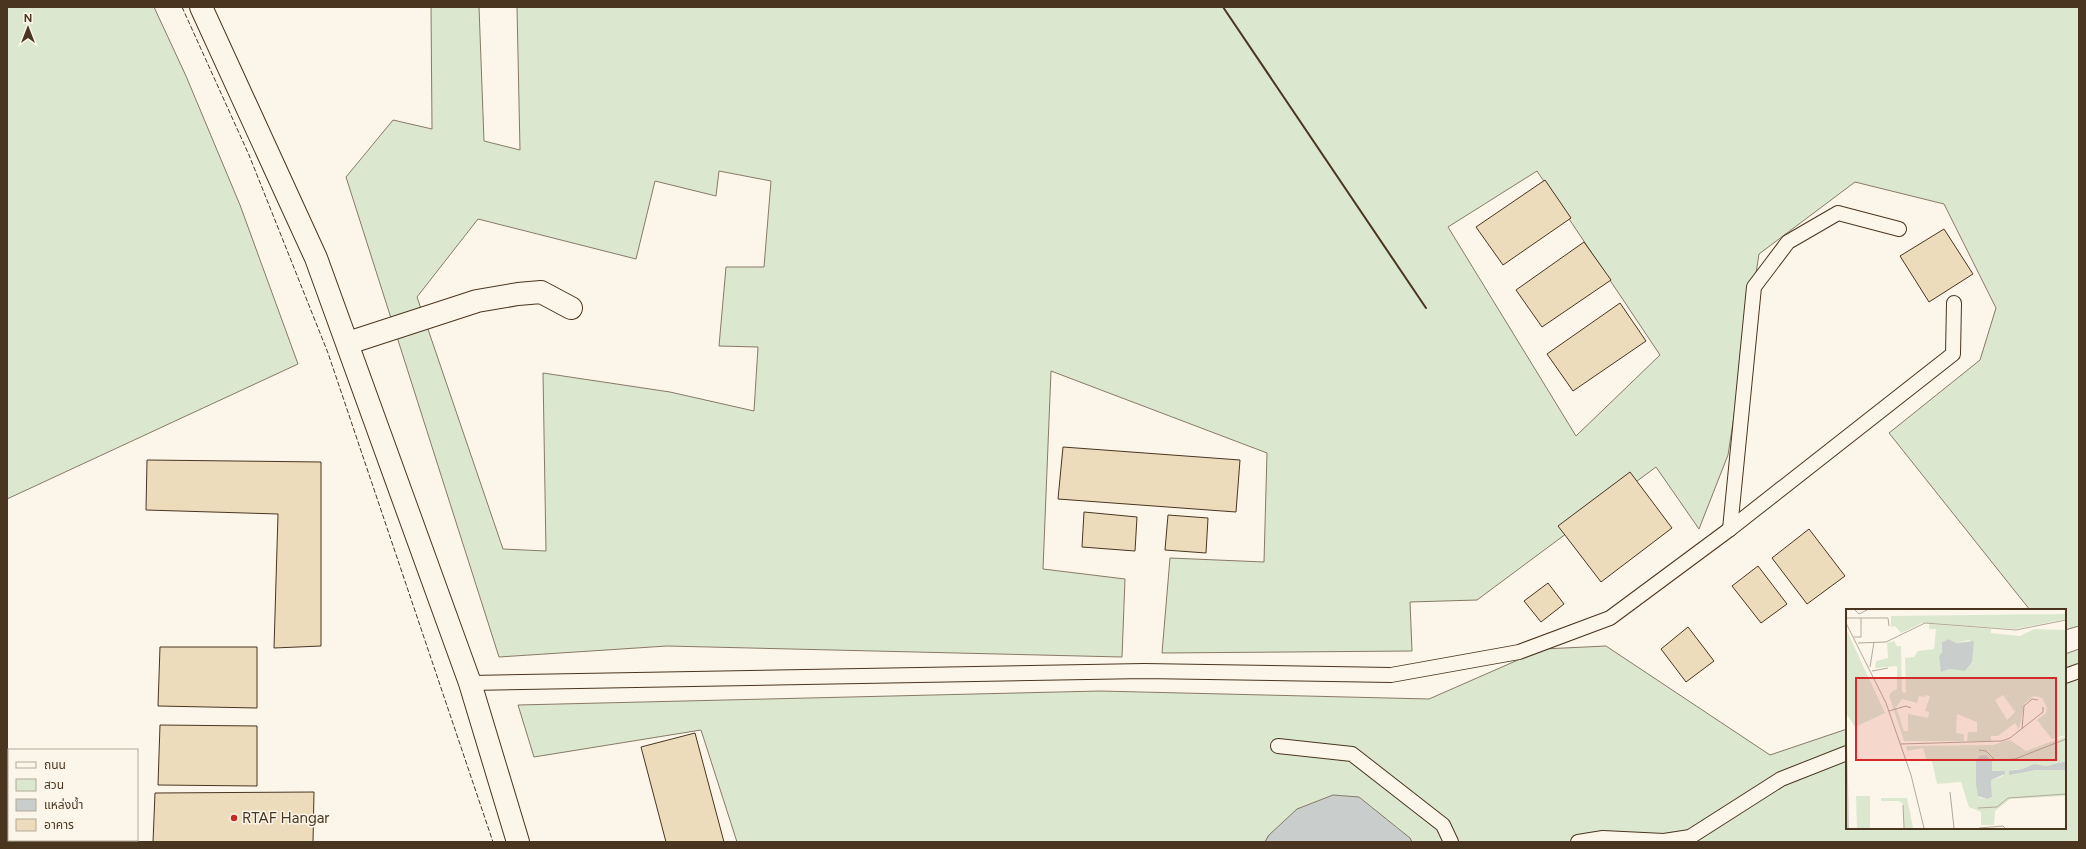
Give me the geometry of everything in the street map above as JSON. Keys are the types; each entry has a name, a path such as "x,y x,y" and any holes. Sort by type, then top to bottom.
{"street":[{"path":"201,7 316,258 470,683 518,842"},
{"path":"348,343 477,301 518,294 541,292 571,308"}],"lane":[{"path":"1730,529 1754,287 1788,242 1838,213 1899,229"},
{"path":"470,683 1144,671 1391,675 1519,652 1610,618 1730,529 1953,354 1954,303"},
{"path":"2066,676 2079,671"},
{"path":"1278,746 1352,754 1444,825 1451,842"},
{"path":"1578,842 1603,838 1664,841 1690,837 1781,778 1846,753"}],"green space":[{"path":"7,7 154,7 186,76 240,205 298,364 7,499"},
{"path":"431,7 479,7 484,141 520,150 517,7 2079,7 2079,626 2066,630 2066,609 2029,609 1889,433 1980,360 1996,308 1944,204 1855,182 1759,254 1728,455 1699,529 1656,467 1477,600 1410,602 1412,651 1162,653 1170,558 1264,562 1267,453 1051,371 1043,569 1125,579 1122,657 667,646 499,657 346,177 393,120 432,129","holes":["719,171 771,181 764,267 726,267 719,346 758,347 754,411 670,392 543,373 546,551 503,549 417,297 478,219 636,259 655,181 716,196","1537,171 1660,355 1576,436 1448,227"]},
{"path":"1606,646 1770,755 1846,729 1846,829 2066,829 2066,654 2079,649 2079,842 1412,842 1409,838 1269,835 1265,842 737,842 701,730 534,757 518,705 1100,691 1429,699 1543,649"}],"water":[{"path":"1333,795 1359,797 1410,838 1412,842 1265,842 1269,835 1297,809"}],"building":[{"path":"1545,180 1571,218 1503,265 1476,227"},
{"path":"1944,229 1973,274 1929,302 1900,256"},
{"path":"1584,242 1611,280 1542,327 1516,290"},
{"path":"1620,303 1646,341 1573,391 1547,354"},
{"path":"1063,447 1240,460 1236,512 1058,499"},
{"path":"147,460 321,462 321,646 274,648 278,514 146,510"},
{"path":"1630,472 1672,528 1601,582 1558,526"},
{"path":"1084,512 1137,517 1135,551 1082,547"},
{"path":"1168,515 1208,518 1206,553 1165,550"},
{"path":"1809,529 1845,576 1807,604 1772,558"},
{"path":"1758,566 1787,604 1761,623 1732,586"},
{"path":"1548,583 1564,604 1541,622 1524,601"},
{"path":"1688,627 1714,661 1686,682 1661,649"},
{"path":"160,647 257,647 257,708 158,706"},
{"name":"RTAF Hangar","path":"160,725 257,726 257,786 158,785"},
{"path":"695,733 724,842 666,842 641,747"},
{"name":"RTAF Hangar","path":"314,792 313,842 153,842 155,793"}],"fence":[{"path":"182,7 249,155 328,353 493,842"}],"wall":[{"path":"1223,7 1426,308"}],"place":[{"name":"RTAF Hangar","path":"234,818"}]}
